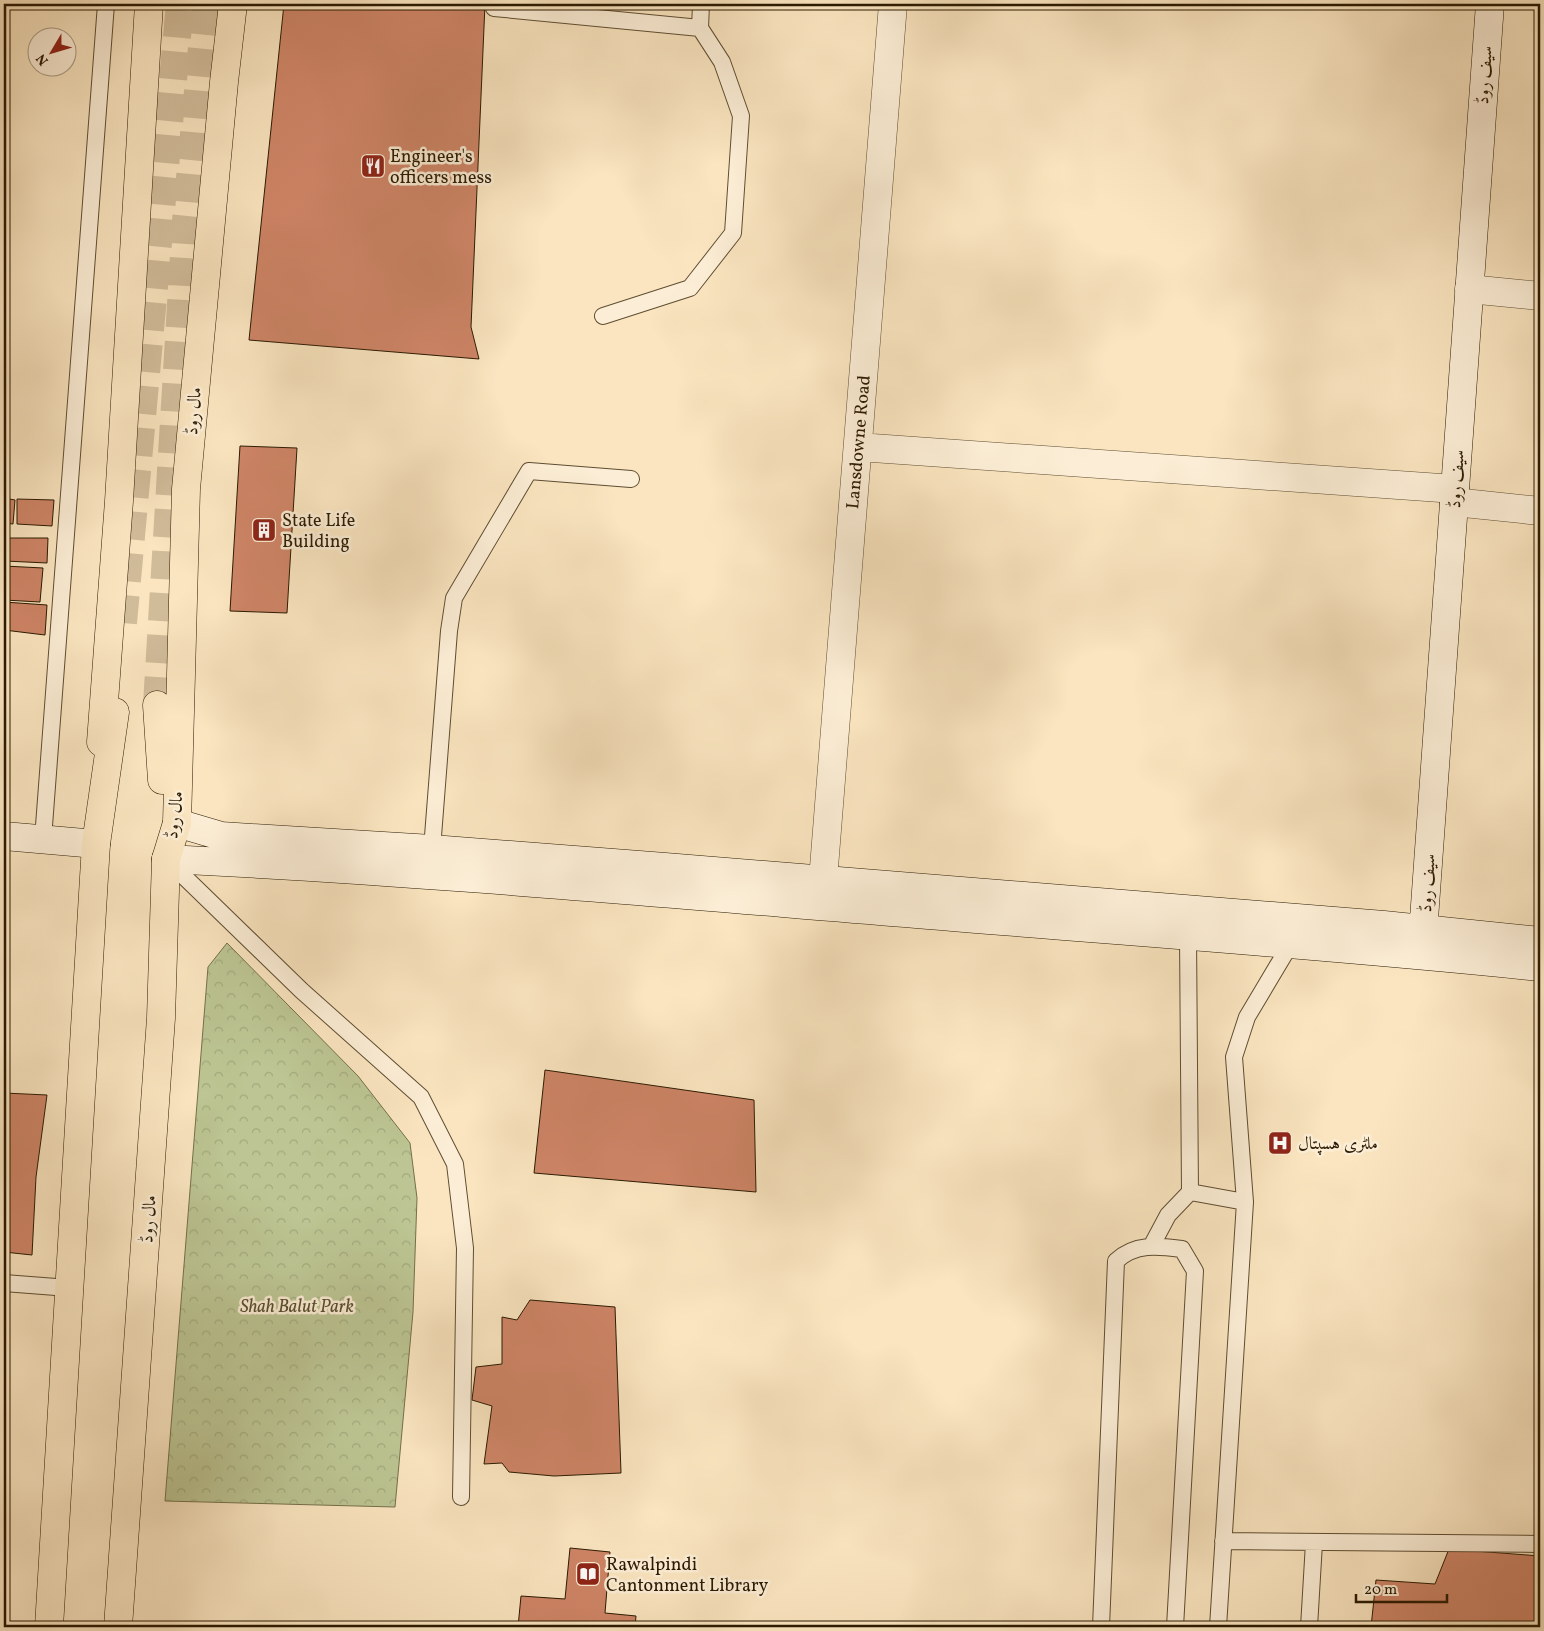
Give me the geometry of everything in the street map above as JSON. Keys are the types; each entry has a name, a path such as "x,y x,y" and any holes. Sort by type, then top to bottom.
{"main road":[{"path":"49,1627 149,4"},
{"name":"Lansdowne Road","path":"823,880 893,4"},
{"name":"سیف روڈ","path":"1423,942 1489,4"},
{"name":"مال روڈ","path":"118,1627 161,1018 166,859 176,823 186,489 224,82 234,6"},
{"path":"1469,289 1540,296"},
{"path":"858,447 1454,496 1540,511"},
{"path":"157,705 166,859 469,878 1290,945 1540,941"},
{"path":"96,844 115,712"},
{"path":"176,823 222,836 432,849 823,880 1423,942 1540,967"},
{"path":"4,836 96,844"}],"lane":[{"path":"43,840 106,4"},
{"path":"603,316 690,288 734,233 741,116 722,62 700,28 701,4"},
{"path":"494,8 700,28"},
{"path":"432,849 449,631 454,598 529,471 631,479"},
{"path":"166,859 302,991 421,1097 454,1164 465,1248 461,1497"},
{"path":"1152,1245 1168,1214 1190,1192 1188,936"},
{"path":"1218,1627 1245,1202 1234,1057 1247,1017 1290,945"},
{"path":"1190,1192 1245,1202"},
{"path":"1101,1627 1116,1261 1125,1252 1152,1245 1182,1249 1195,1271 1175,1627"},
{"path":"4,1282 69,1288"},
{"path":"1223,1541 1540,1544"},
{"path":"1309,1627 1314,1543"}],"green space":[{"name":"Shah Balut Park","path":"227,943 358,1076 410,1143 417,1198 413,1312 395,1507 165,1501 208,967"}],"building":[{"name":"Engineer's officers mess","path":"284,4 485,4 471,327 479,359 249,340"},
{"name":"State Life Building","path":"240,446 297,448 287,613 230,611"},
{"path":"4,498 15,500 13,524 4,523"},
{"path":"17,499 54,500 52,526 17,524"},
{"path":"5,538 48,538 47,563 5,561"},
{"path":"4,566 43,568 40,602 4,600"},
{"path":"4,602 47,605 45,635 4,630"},
{"path":"545,1070 754,1100 756,1192 534,1173"},
{"path":"4,1093 47,1095 36,1177 32,1255 4,1252"},
{"path":"530,1300 615,1307 621,1473 554,1476 509,1472 502,1463 484,1464 492,1406 472,1400 476,1367 502,1364 502,1317 517,1320"},
{"name":"Rawalpindi Cantonment Library","path":"570,1548 610,1552 605,1613 636,1616 635,1627 518,1627 521,1596 565,1599"},
{"path":"1449,1549 1540,1556 1540,1627 1371,1627 1376,1580 1435,1584"}],"tunnel":[{"path":"123,623 180,4"},
{"path":"157,705 186,221 206,4"}],"place":[{"name":"Engineer's officers mess","path":"373,166"},
{"name":"State Life Building","path":"264,530"},
{"name":"ملٹری ہسپتال","path":"1280,1143"},
{"name":"Rawalpindi Cantonment Library","path":"588,1574"}]}
